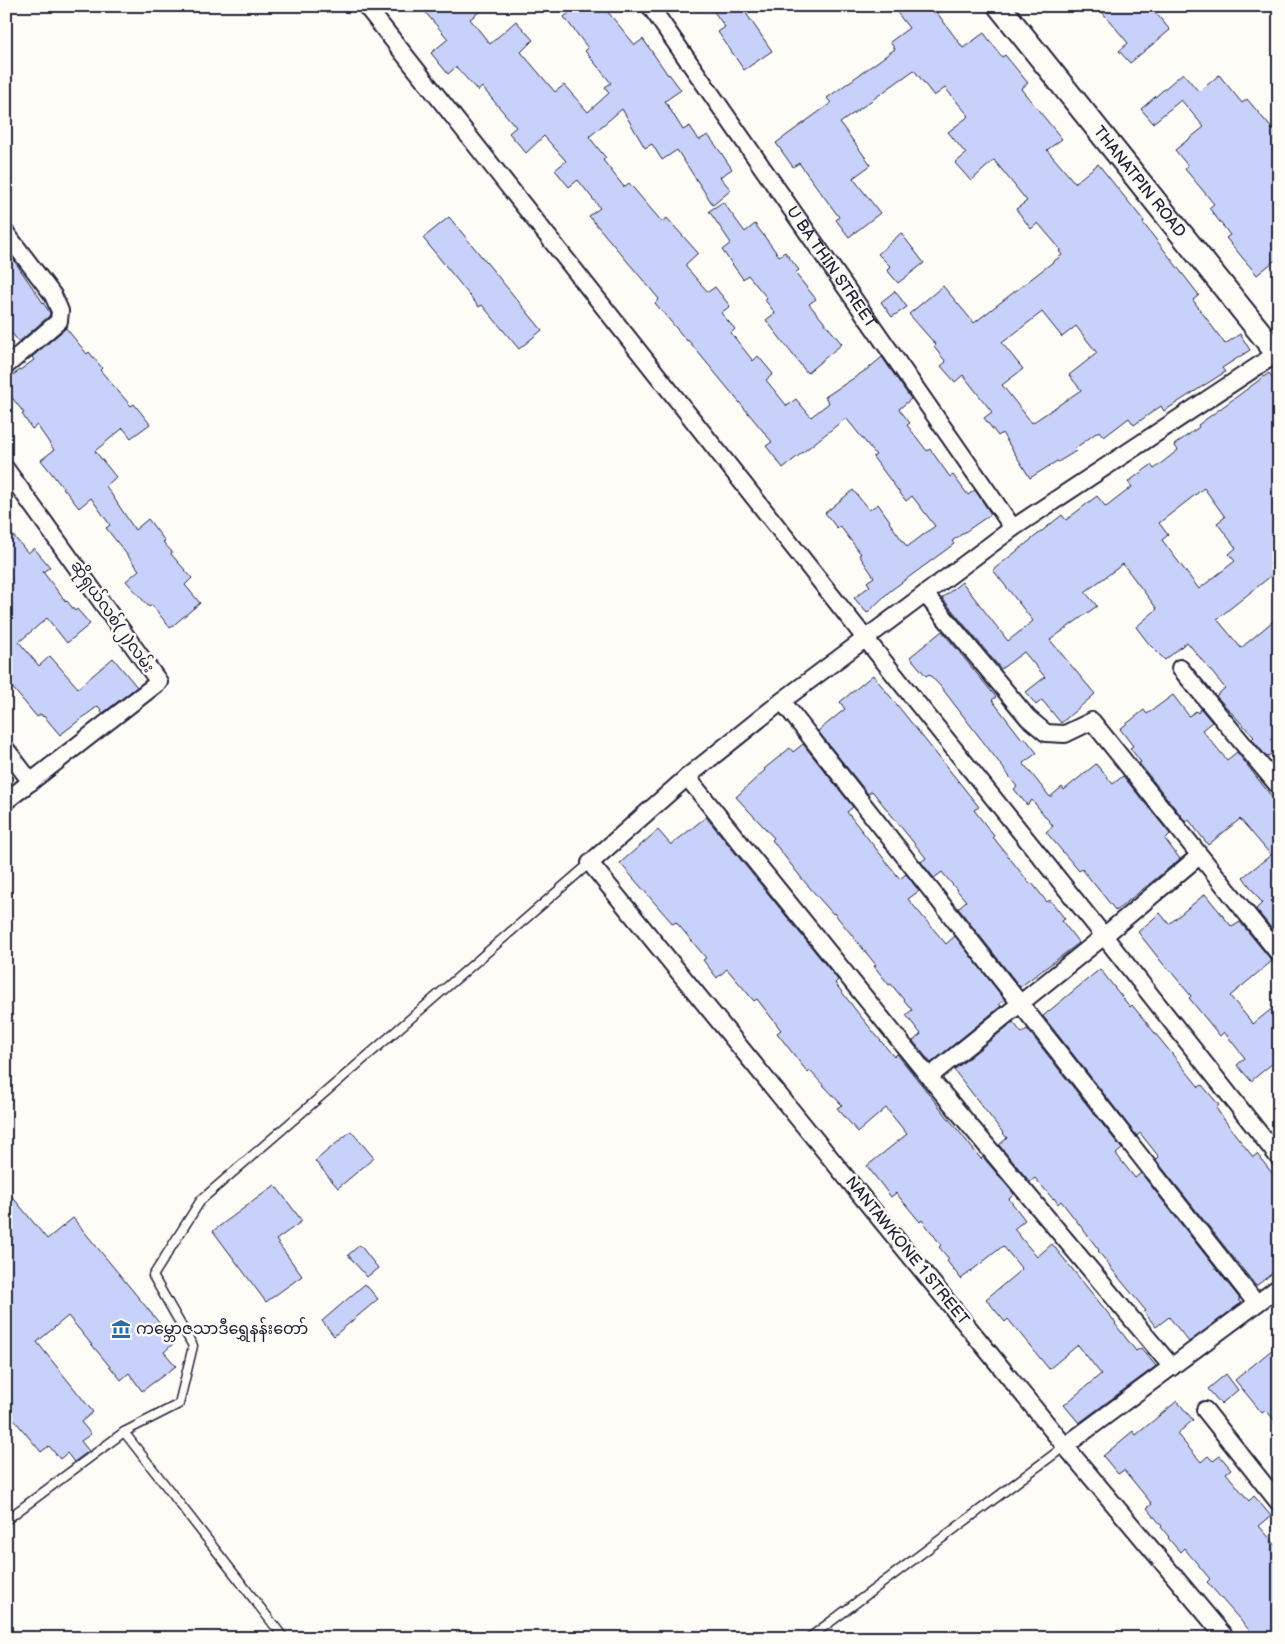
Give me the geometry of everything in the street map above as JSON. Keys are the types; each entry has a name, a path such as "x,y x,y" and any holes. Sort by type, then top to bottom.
{"main road":[{"name":"THANATPIN ROAD","path":"999,6 1278,354"}],"street":[{"path":"366,6 1279,1158"},
{"name":"U BA THIN STREET","path":"650,6 1013,528"},
{"path":"6,233 53,295 60,311 59,321 6,366"},
{"path":"590,862 687,777 782,701 1013,528 1278,354"},
{"name":"ဆိုရှယ်လစ်(၂)လမ်း","path":"6,469 158,682 6,801"},
{"path":"925,594 1028,718 1046,733 1065,734 1092,721 1279,954"},
{"path":"1180,668 1279,787"},
{"path":"782,701 1256,1304"},
{"path":"6,749 31,782"},
{"path":"687,777 929,1077 1172,1367"},
{"path":"929,1077 1104,936 1199,856"},
{"name":"NANTAWKONE 1 STREET","path":"590,862 1065,1446 1226,1638"},
{"path":"1065,1446 1279,1287"},
{"path":"1205,1410 1279,1503"}],"lane":[{"path":"6,1520 124,1432 179,1404 193,1346 153,1276 201,1200 590,862"},
{"path":"124,1432 284,1638"},
{"path":"810,1638 1065,1446"}],"building":[{"path":"420,6 487,6 470,19 490,44 516,21 533,40 521,52 555,92 564,85 588,112 609,93 605,87 611,83 585,51 588,48 564,17 577,6 603,6 635,45 643,39 681,90 665,101 683,130 690,126 699,140 708,135 732,169 720,177 731,190 713,205 677,150 662,160 652,144 645,148 622,109 589,137 606,158 603,160 624,187 629,183 662,222 667,218 698,253 686,264 686,267 708,292 715,287 730,306 721,313 735,329 731,333 753,361 758,356 773,374 766,380 787,406 796,399 811,417 829,403 825,397 869,368 882,357 911,399 899,409 910,423 907,425 927,451 930,449 950,477 953,475 968,495 975,490 991,514 952,541 954,544 890,591 867,613 854,598 870,586 867,582 874,577 859,555 861,554 840,526 837,528 825,513 853,490 869,510 878,504 907,547 935,526 912,496 906,501 873,457 876,455 846,418 783,468 766,446 772,442 655,303 659,299 589,216 600,208 578,180 569,187 555,170 566,161 544,136 526,153 509,133 516,127 482,87 478,91 456,67 448,74 431,53 448,39"},
{"path":"710,6 741,6 772,51 744,70 718,32 725,27"},
{"path":"892,6 932,6 963,48 984,33 1002,57 1005,55 1028,83 1021,89 1062,139 1047,150 1075,183 1098,164 1144,221 1143,223 1199,295 1193,300 1225,344 1240,334 1250,350 1222,368 1225,372 1164,411 1161,406 1134,425 1129,418 1104,437 1099,431 1074,449 1076,451 1030,478 1002,433 998,436 984,418 992,412 963,375 955,382 941,366 946,362 934,347 936,345 909,314 943,286 974,323 1062,255 1059,251 1061,250 1038,223 1031,229 1016,209 1027,201 994,160 971,181 955,163 966,154 948,132 969,116 945,88 934,96 914,70 840,123 871,165 853,178 880,213 849,237 836,220 839,217 799,163 793,167 776,143 831,103 827,98 895,49 890,42 909,28","holes":["1042,312 1062,337 1076,326 1097,353 1069,375 1081,390 1032,423 1002,385 1023,369 1002,343"]},
{"path":"1097,6 1150,6 1170,30 1130,63 1119,51 1128,43"},
{"path":"1183,73 1199,92 1219,75 1242,103 1247,99 1279,137 1279,257 1257,275 1226,238 1230,235 1209,208 1214,204 1185,169 1188,166 1175,150 1204,127 1181,100 1153,123 1141,109"},
{"path":"723,202 745,232 755,224 779,256 785,252 799,270 795,273 816,299 809,304 842,344 807,373 766,320 775,313 765,300 767,298 748,275 743,279 722,250 731,243 709,211"},
{"path":"449,217 542,330 519,349 482,305 479,307 423,238"},
{"path":"901,233 924,263 898,283 887,270 891,267 878,254"},
{"path":"13,259 50,313 49,316 19,342 6,326 6,264"},
{"path":"895,291 907,307 892,317 881,302"},
{"path":"66,328 87,354 89,352 102,368 100,370 131,406 134,404 150,424 131,438 123,428 95,451 116,477 106,486 135,530 148,519 165,541 163,542 172,552 171,554 192,578 185,585 200,603 170,628 152,605 149,607 126,581 139,570 106,528 110,525 91,498 79,508 41,460 54,450 37,425 32,429 22,414 24,413 6,390 6,380 34,360 32,357"},
{"path":"1269,373 1279,387 1279,557 1270,564 1276,572 1217,619 1241,648 1279,616 1279,748 1267,757 1252,739 1254,737 1216,696 1225,688 1187,642 1165,660 1136,627 1157,609 1123,564 1085,592 1097,606 1050,640 1095,694 1061,723 1042,700 1036,705 1026,692 1045,677 1024,652 1001,669 942,598 962,582 1008,641 1033,621 993,570 1062,515 1066,520 1097,496 1106,507 1132,487 1128,482 1151,465 1154,469 1178,450 1174,445 1199,427 1198,425","holes":["1204,488 1225,517 1217,523 1236,548 1229,554 1235,561 1199,589 1162,540 1168,535 1159,523"]},
{"path":"6,527 28,553 34,548 50,567 43,572 66,602 75,611 77,609 90,624 67,643 47,618 19,642 39,666 50,656 78,688 113,658 137,687 103,713 98,706 60,735 44,716 41,714 37,717 6,680"},
{"path":"942,631 996,697 992,700 1022,739 1025,738 1037,753 1023,763 1050,797 1062,787 1064,790 1096,764 1113,784 1123,776 1170,834 1165,839 1180,859 1116,911 1082,869 1079,871 1046,832 1053,826 1032,800 1027,805 1014,789 1017,787 941,687 929,674 926,676 910,657"},
{"path":"873,675 979,807 974,810 993,837 1030,884 1032,883 1047,902 1050,900 1065,919 1062,921 1079,943 1020,987 958,908 966,901 942,872 934,878 921,862 926,858 872,791 868,794 818,731 845,709 840,702"},
{"path":"1173,695 1189,716 1196,711 1198,713 1201,709 1212,722 1202,730 1227,760 1237,752 1279,806 1279,938 1256,909 1262,903 1243,877 1271,855 1240,819 1208,845 1189,820 1186,822 1139,763 1141,762 1130,748 1133,746 1120,729 1144,710 1147,714"},
{"path":"803,744 853,807 847,812 900,879 906,874 919,891 908,899 946,944 955,936 1005,1000 999,1004 1001,1006 931,1063 913,1041 921,1034 906,1015 912,1010 891,984 889,985 874,966 876,965 834,913 803,880 772,840 774,838 736,797 764,769 790,748 793,752"},
{"path":"706,817 838,980 835,983 858,1013 894,1057 897,1054 981,1159 983,1157 1014,1194 1009,1199 1025,1220 1014,1229 1037,1257 1052,1244 1116,1323 1136,1351 1141,1348 1156,1366 1079,1423 1064,1405 1101,1374 1078,1345 1049,1369 1008,1319 1005,1322 986,1299 1022,1269 1003,1246 961,1279 947,1261 949,1259 939,1247 941,1245 922,1220 920,1222 896,1193 891,1197 867,1166 907,1134 886,1108 858,1132 837,1108 842,1105 810,1071 808,1073 777,1033 781,1030 757,999 754,1001 727,969 717,978 703,960 706,958 676,922 673,924 620,863 658,830 671,845"},
{"path":"1205,894 1232,927 1240,922 1272,961 1230,996 1253,1024 1279,1003 1279,1058 1251,1081 1237,1065 1245,1058 1224,1032 1220,1036 1189,998 1191,996 1138,932 1160,913 1169,924"},
{"path":"1100,969 1199,1087 1202,1085 1219,1105 1216,1108 1253,1157 1257,1154 1279,1182 1279,1268 1256,1286 1156,1160 1159,1157 1140,1133 1137,1136 1043,1016"},
{"path":"1013,1022 1022,1033 1027,1029 1122,1149 1116,1154 1135,1178 1141,1173 1240,1299 1238,1300 1241,1303 1189,1342 1169,1317 1156,1327 1144,1312 1146,1311 1110,1267 1061,1201 1058,1204 1035,1178 1030,1182 999,1145 1007,1138 954,1070"},
{"path":"351,1131 374,1158 338,1188 315,1161"},
{"path":"275,1185 302,1221 276,1240 302,1276 266,1302 213,1231"},
{"name":"ကမ္ဘောဇသာဒီရွှေနန်းတော်","path":"6,1189 47,1239 73,1218 175,1342 164,1352 176,1366 142,1391 129,1373 121,1380 68,1316 37,1342 93,1412 81,1422 91,1434 81,1441 89,1451 74,1462 67,1453 60,1459 49,1446 41,1452 6,1410"},
{"path":"360,1245 378,1268 367,1277 348,1255"},
{"path":"365,1284 378,1299 334,1336 322,1321"},
{"path":"1279,1344 1279,1426 1266,1410 1262,1413 1235,1380"},
{"path":"1226,1374 1238,1390 1221,1404 1208,1389"},
{"path":"1177,1401 1193,1420 1177,1434 1201,1462 1208,1456 1213,1461 1220,1456 1231,1469 1226,1473 1249,1501 1254,1496 1271,1516 1259,1526 1279,1549 1279,1638 1256,1638 1207,1582 1210,1579 1184,1548 1180,1552 1168,1538 1162,1526 1147,1508 1152,1504 1124,1470 1118,1474 1103,1456 1133,1431 1136,1435"}],"place":[{"name":"ကမ္ဘောဇသာဒီရွှေနန်းတော်","path":"121,1329"}]}
